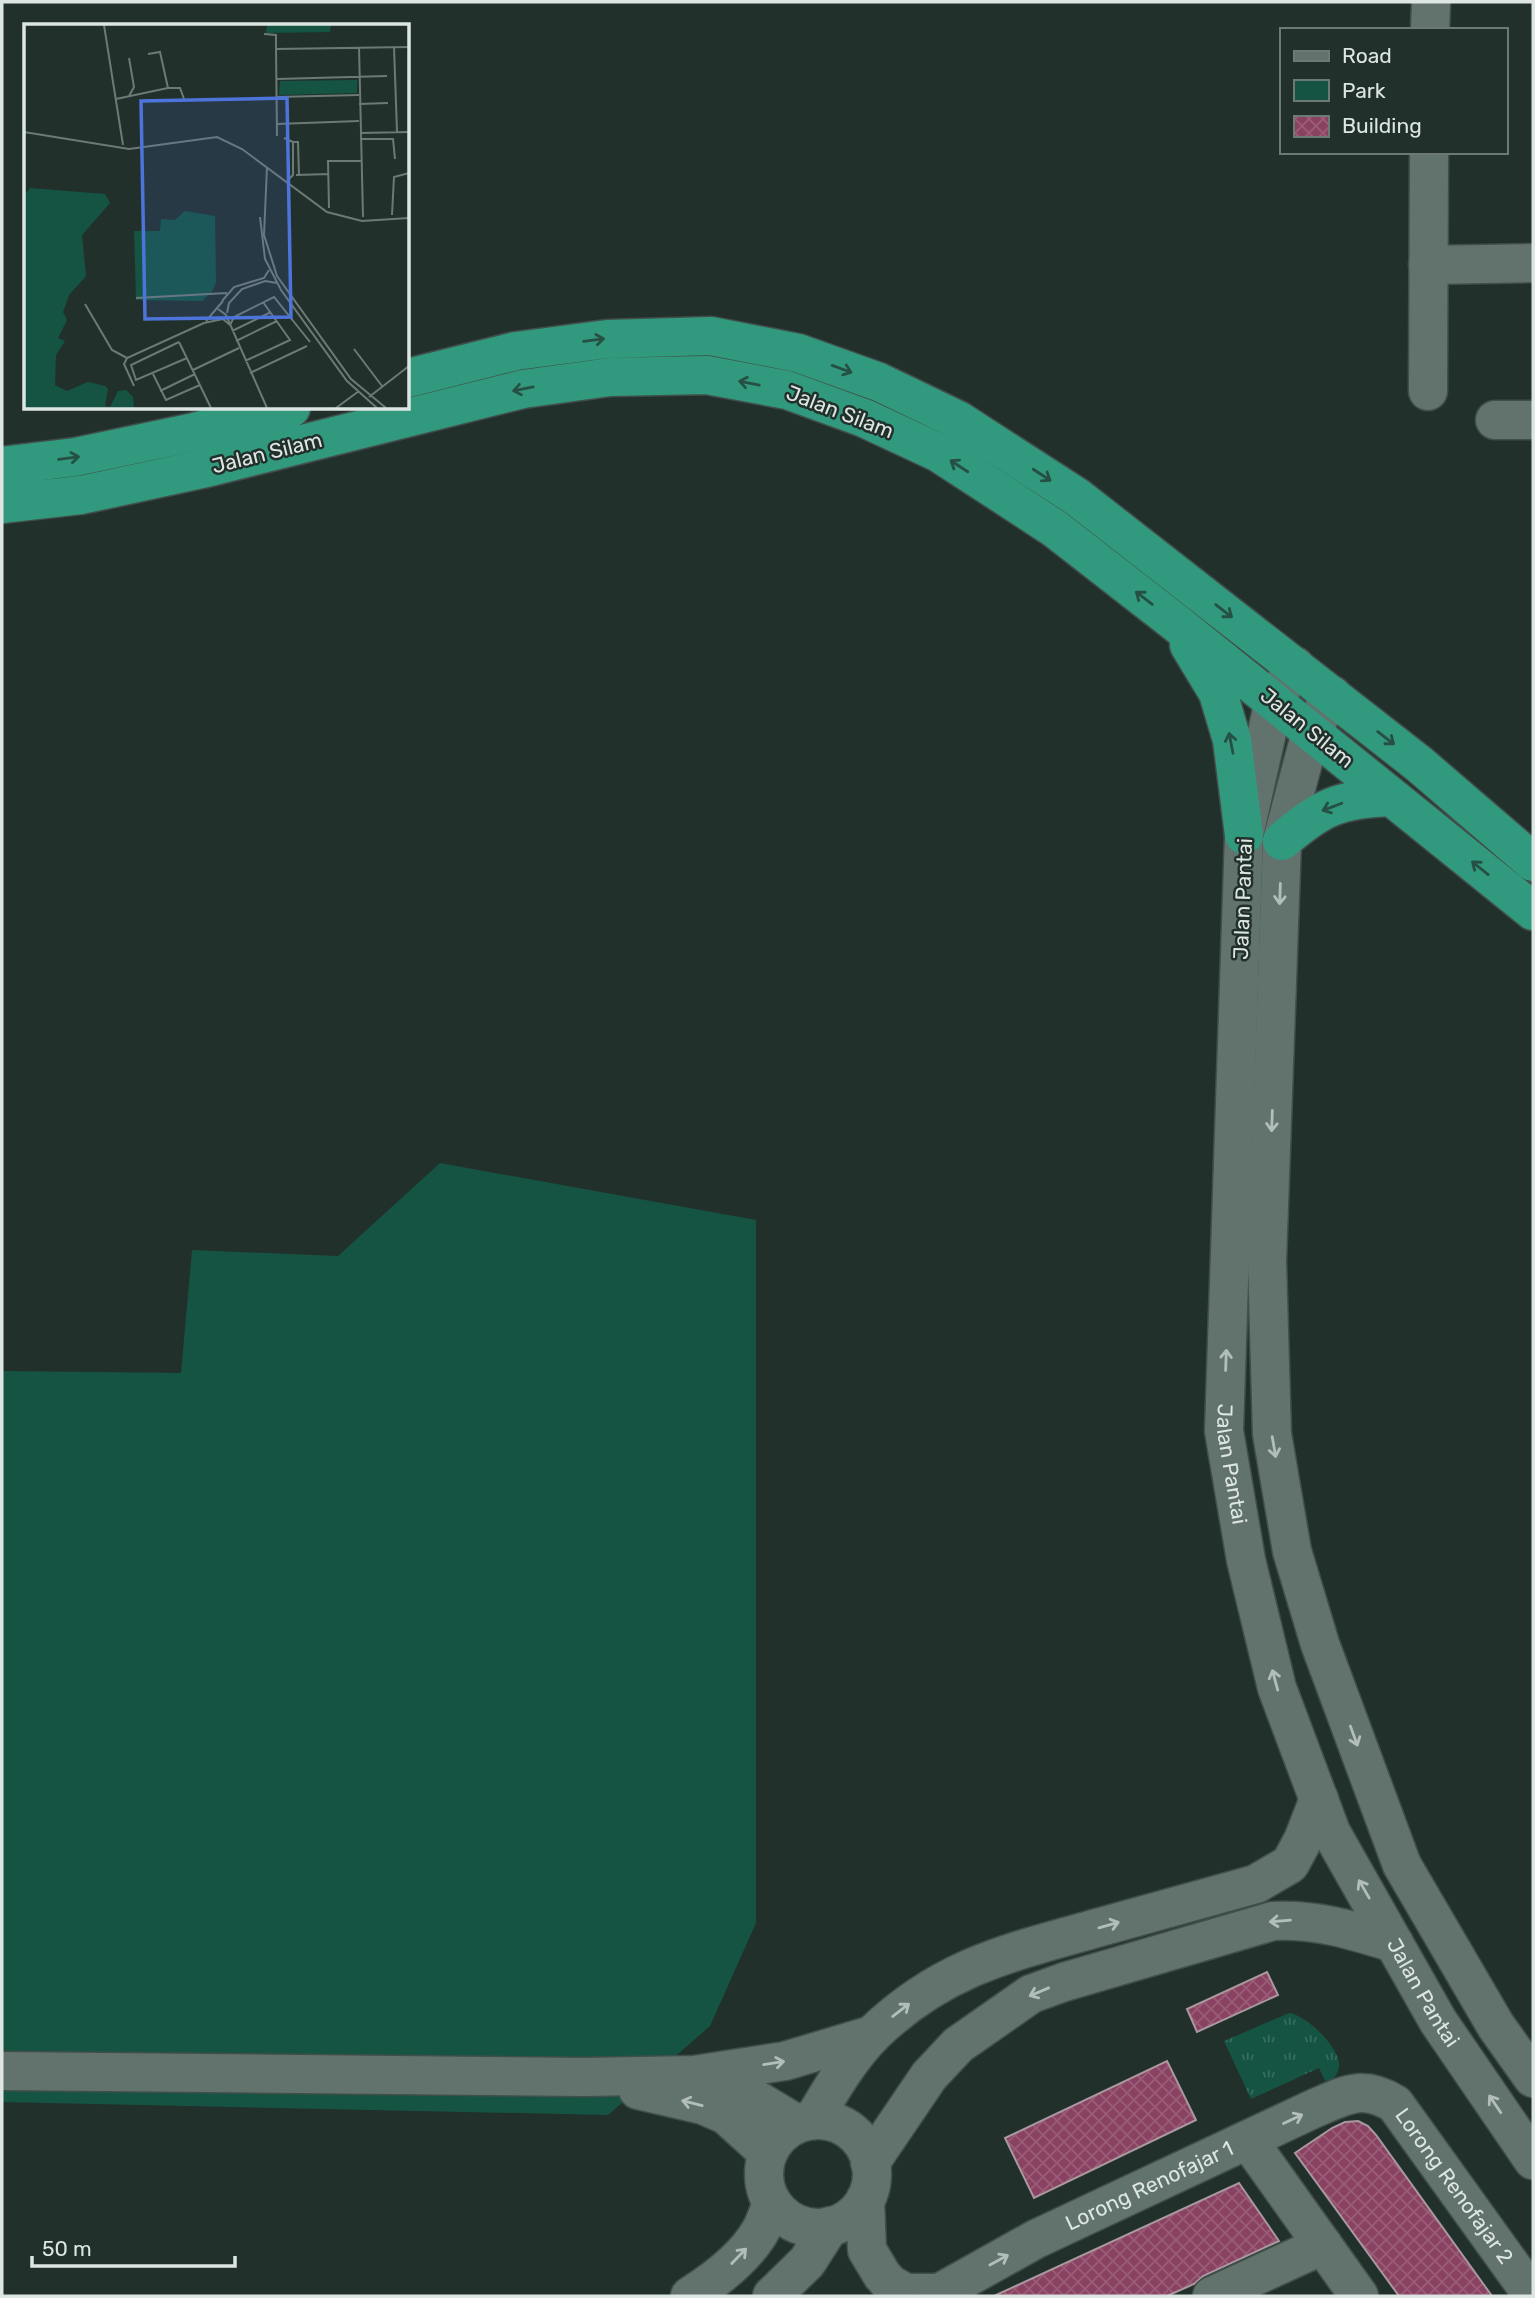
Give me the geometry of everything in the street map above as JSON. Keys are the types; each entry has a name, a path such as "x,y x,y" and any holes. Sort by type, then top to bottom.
{"highway":[{"name":"Jalan Silam","path":"410,378 516,351 607,338 710,336 798,353 879,382 958,420 1077,497 1419,764 1533,862"},
{"name":"Jalan Silam","path":"2,505 81,495 202,469 523,388 610,377 707,375 787,390 864,418 939,453 1054,528 1274,701 1533,911"},
{"name":"Jalan Silam","path":"2,466 75,457 282,410"},
{"path":"1176,623 1218,693 1232,740 1244,835"},
{"path":"1282,841 1324,808 1356,799 1391,797"}],"street":[{"path":"1430,28 1431,2"},
{"path":"1428,391 1429,154"},
{"path":"1428,265 1533,263"},
{"path":"1495,420 1533,420"},
{"name":"Jalan Pantai","path":"1294,666 1274,701 1244,835 1224,1431 1246,1560 1277,1688 1331,1832 1438,2021 1533,2160"},
{"name":"Jalan Pantai","path":"1332,695 1311,732 1282,841 1267,1261 1272,1434 1292,1551 1320,1644 1402,1865 1496,2026 1533,2078"},
{"path":"865,2200 850,2217 830,2226 798,2224 783,2215 772,2202 764,2176 768,2153 779,2136 805,2122 872,2035 930,1988 988,1960 1264,1880 1290,1864 1319,1799"},
{"path":"870,2163 929,2076 958,2045 1031,1994 1273,1921 1301,1920 1335,1925 1394,1943"},
{"path":"2,2071 584,2077 694,2075 785,2061 872,2035"},
{"path":"694,2075 747,2094 805,2122 830,2122 850,2131 865,2147 870,2163 872,2180 865,2200 867,2250 881,2275 890,2284 906,2293 937,2294"},
{"path":"584,2077 703,2105 726,2115 768,2153"},
{"name":"Lorong Renofajar 1","path":"937,2294 1036,2239 1331,2101 1364,2091"},
{"name":"Lorong Renofajar 2","path":"1364,2091 1383,2097 1395,2105 1533,2296"},
{"path":"1248,2140 1359,2296"},
{"path":"690,2296 708,2285 743,2254 761,2229 772,2202"},
{"path":"772,2296 807,2262 830,2226"},
{"path":"830,2226 852,2265 864,2296"},
{"path":"1212,2296 1323,2245"}],"green space":[{"path":"440,1163 756,1220 756,1923 710,2026 608,2115 2,2102 2,1371 181,1373 192,1250 338,1256"},
{"path":"1289,2013 1304,2019 1329,2042 1338,2060 1339,2067 1335,2077 1327,2085 1319,2068 1251,2099 1224,2041"}],"building":[{"path":"1267,1972 1278,1995 1197,2032 1187,2009"},
{"path":"1167,2061 1196,2120 1034,2198 1005,2138"},
{"path":"1358,2121 1368,2126 1376,2135 1492,2296 1399,2296 1295,2153 1332,2128 1345,2122"},
{"path":"1239,2183 1279,2241 1203,2276 1194,2284 1167,2296 994,2296"}]}
